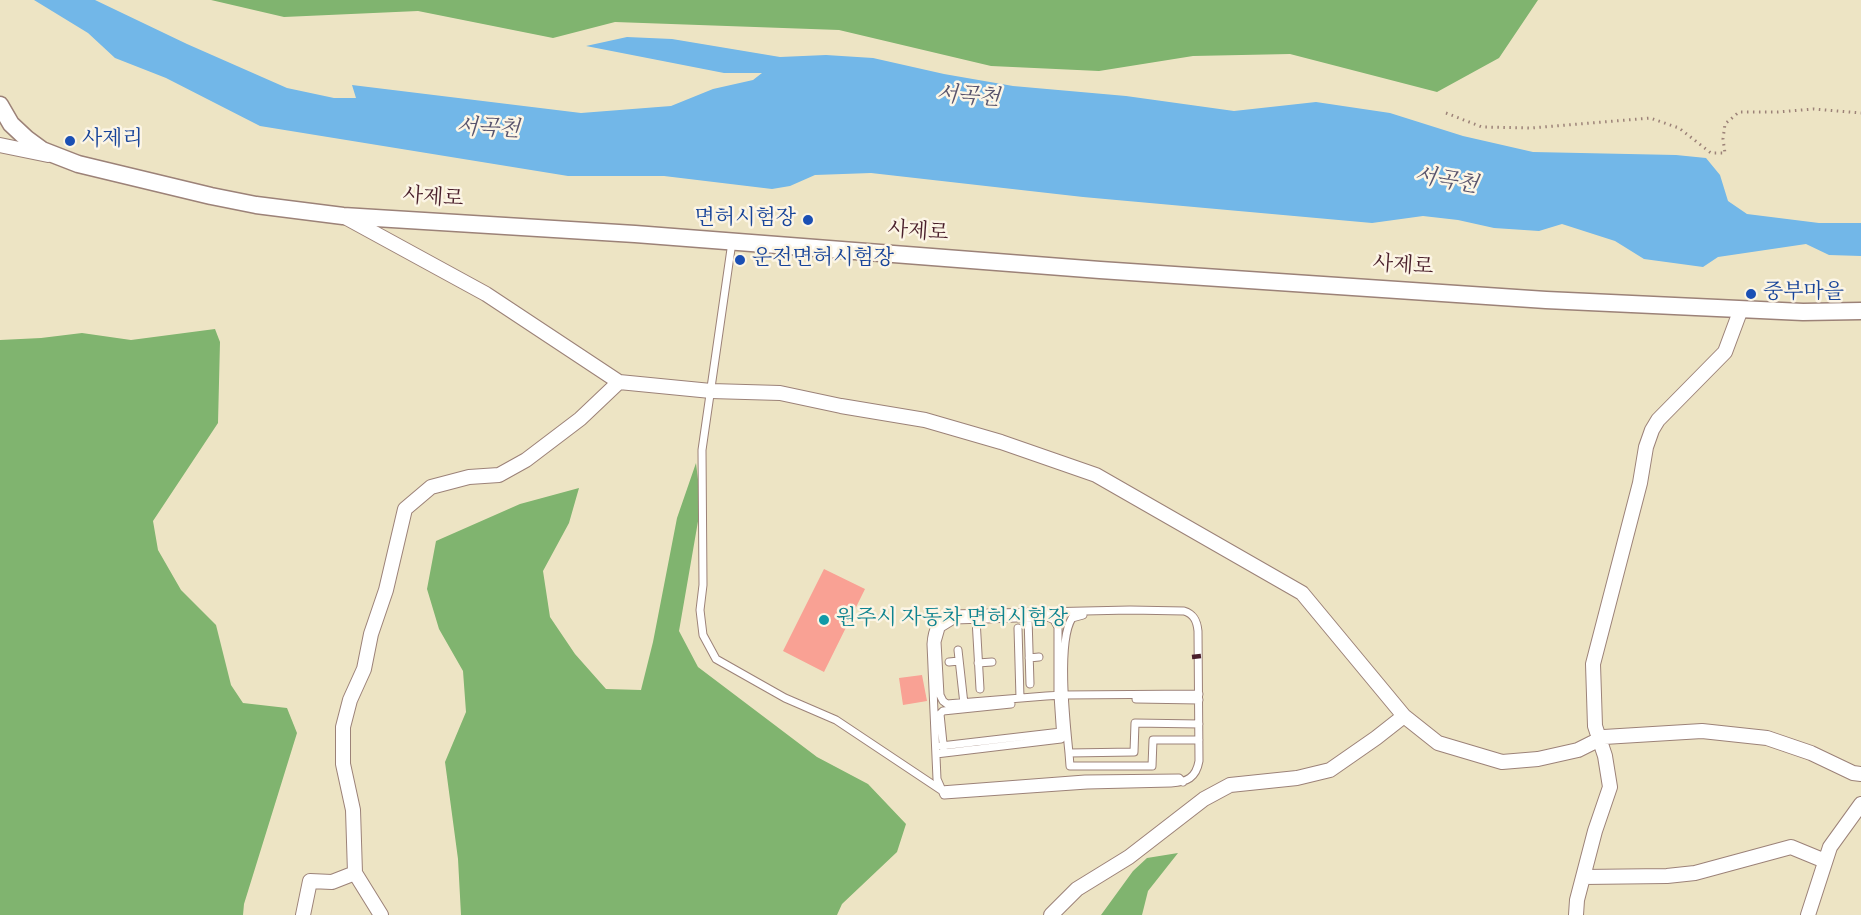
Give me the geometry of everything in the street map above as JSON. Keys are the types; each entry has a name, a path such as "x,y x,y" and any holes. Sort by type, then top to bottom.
{"street":[{"name":"사제로","path":"0,105 4,114 19,132 42,150 56,157 139,180 210,196 256,205 343,216 1534,299 1803,312 1861,311"},
{"path":"0,145 56,157"},
{"path":"343,216 486,294 619,382 711,391 780,393 925,420 1001,442 1096,475 1302,593 1404,716 1438,743 1502,762 1538,759 1578,750 1604,737 1702,731 1767,738 1811,753 1853,773 1861,774"},
{"path":"1576,915 1577,900 1595,831 1611,787 1605,756 1595,726 1593,664 1640,483 1646,447 1658,420 1725,352 1741,309"},
{"path":"381,915 355,873 353,810 343,764 343,727 350,700 364,669 371,634 386,590 405,509 431,487 470,477 499,475 526,460 580,419 619,382"},
{"path":"1051,915 1077,889 1129,857 1204,799 1221,789 1230,784 1297,778 1330,770 1404,716"},
{"path":"1808,915 1830,847 1861,804"},
{"path":"1583,877 1667,876 1695,873 1791,847 1825,861"},
{"path":"303,915 310,881 332,882 355,873"}],"lane":[{"path":"732,242 702,450 703,585 700,610 703,635 716,659 785,698 836,720 942,792 1183,782 1192,777 1198,768 1199,740 1199,724 1196,633 1190,617 1181,615 1076,616 1070,621 1066,636 1061,697 1070,766 1152,766 1154,740 1199,740"},
{"path":"940,750 932,688 931,636 941,618 950,614 1130,610 1188,612 1194,617 1198,626 1197,697"},
{"path":"940,750 1061,732 1061,697 1058,627 1054,620 1048,617 1028,617 950,621 941,628 938,636 941,699 947,704 1020,698 1061,697 1197,697"},
{"path":"1028,617 1029,684"},
{"path":"976,619 981,689"},
{"path":"1018,628 1014,646 1020,698"},
{"path":"958,650 964,704"},
{"path":"1029,658 1039,657"},
{"path":"949,662 959,661"},
{"path":"978,663 992,662"},
{"path":"942,792 938,779 940,714 943,711 1061,697"},
{"path":"1069,753 1134,752 1135,723 1199,724"}],"path":[{"path":"1446,113 1482,127 1531,129 1650,118 1679,128 1712,153 1725,153 1723,139 1725,123 1739,112 1814,109 1861,113"}],"green space":[{"path":"211,0 1538,0 1499,58 1437,92 1290,54 1193,56 1099,71 991,66 839,30 615,22 553,38 418,11 284,17"},
{"path":"215,329 220,342 218,423 153,521 158,550 181,590 216,625 231,685 243,703 287,708 297,733 244,904 243,915 0,915 0,340 82,333 131,340"},
{"path":"696,463 701,504 679,631 698,667 817,757 868,784 906,824 897,852 842,904 837,915 461,915 458,859 445,762 466,712 463,671 439,629 427,589 436,541 520,504 579,488 569,523 543,571 550,617 575,654 606,689 641,690 653,642 677,518"},
{"path":"1178,853 1148,891 1142,915 1101,915 1133,871 1147,858"}],"water":[{"name":"서곡천","path":"34,0 95,0 287,88 334,98 356,98 352,85 581,113 671,106 713,89 753,80 762,73 724,73 586,46 627,37 672,39 780,57 826,55 873,58 1013,86 1126,96 1234,111 1316,102 1390,113 1463,136 1533,152 1676,155 1706,158 1720,175 1728,201 1747,214 1819,223 1861,223 1861,256 1829,255 1806,244 1718,257 1703,267 1644,259 1615,241 1562,224 1539,231 1494,228 1458,220 1423,216 1372,223 1083,197 871,173 815,175 790,186 772,189 664,176 568,176 260,126 166,78 115,58 88,33"}],"building":[{"name":"원주시 자동차 면허시험장","path":"824,569 865,589 824,672 783,651"},
{"path":"922,675 927,701 903,705 899,678"}],"railway":[{"path":"1192,657 1201,656"}],"place":[{"name":"사제리","path":"70,141"},
{"name":"면허시험장","path":"808,220"},
{"name":"운전면허시험장","path":"740,260"},
{"name":"중부마을","path":"1751,294"},
{"name":"원주시 자동차 면허시험장","path":"824,620"}]}
